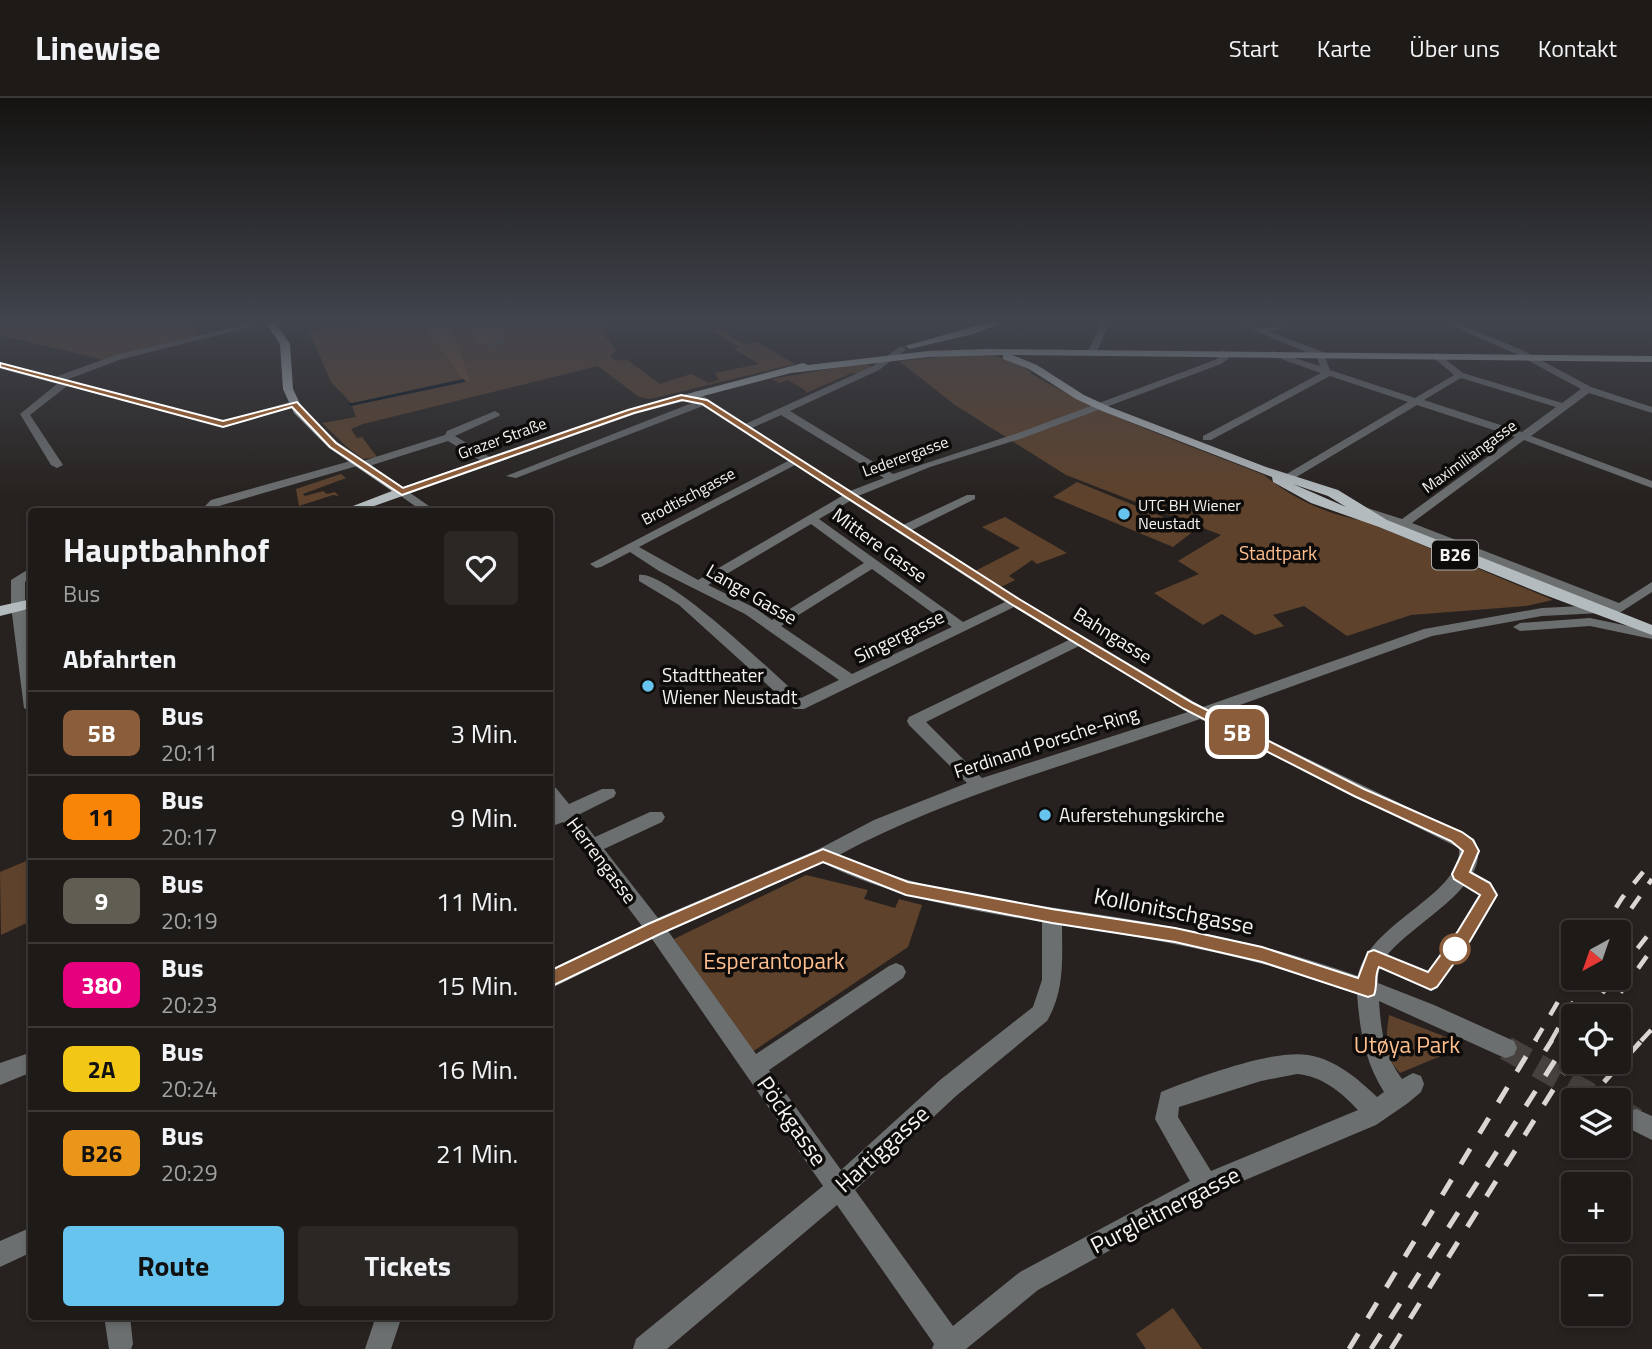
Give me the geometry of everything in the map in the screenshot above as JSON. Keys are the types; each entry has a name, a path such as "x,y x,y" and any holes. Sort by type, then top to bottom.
{"main road":[{"path":"287,380 293,404 320,433 402,492"},
{"name":"Grazer Straße","path":"356,508 621,415 681,398 700,398 759,380"},
{"name":"B26","path":"1057,380 1097,405 1262,470 1341,497 1356,509 1382,523"},
{"name":"B26","path":"1262,470 1301,482 1320,503 1382,523 1652,632"},
{"path":"0,611 25,604"}],"street":[{"path":"747,427 845,380"},
{"name":"Lederergasse","path":"699,585 851,495 1166,380"},
{"path":"1207,438 1297,380"},
{"path":"1365,380 1416,402 1523,436 1652,485"},
{"path":"1301,482 1451,380"},
{"path":"1478,380 1562,406"},
{"path":"1574,380 1652,410"},
{"path":"57,465 25,414 62,381 223,424 293,404"},
{"name":"Maximiliangasse","path":"1404,524 1588,388"},
{"path":"512,476 677,413 700,398"},
{"name":"Bahngasse","path":"700,398 1015,601 1200,713 1359,793 1457,836 1468,844 1471,851"},
{"path":"782,411 892,478"},
{"path":"211,508 215,503 449,437 451,433 495,414"},
{"path":"449,437 489,461"},
{"name":"Brodtischgasse","path":"596,564 797,460"},
{"path":"402,492 426,508"},
{"path":"904,529 971,497"},
{"path":"1320,503 1356,509 1404,524 1621,608 1652,586"},
{"name":"Mittere Gasse","path":"810,517 961,627"},
{"name":"Lange Gasse","path":"631,547 664,568 772,626 850,680"},
{"path":"772,626 872,563"},
{"name":"Singergasse","path":"664,568 644,578 684,603 799,705 1015,601"},
{"path":"28,574 18,580 25,604 28,649"},
{"path":"1561,585 1574,602 1575,611"},
{"name":"Ferdinand Porsche-Ring","path":"553,979 654,929 823,855 880,825 979,785 1200,713 1452,626 1530,616 1572,616 1575,611 1621,608"},
{"path":"1383,648 1413,646 1500,628 1590,622 1652,632"},
{"path":"979,785 915,721 1081,640"},
{"path":"558,817 608,793"},
{"name":"Herrengasse","path":"558,817 592,846 654,929"},
{"path":"592,846 656,817"},
{"name":"Purgleitnergasse","path":"949,1348 1029,1281 1206,1185 1376,1112 1406,1089 1378,1065 1370,1038 1367,973 1382,946 1434,905 1468,862 1471,851"},
{"name":"Kollonitschgasse","path":"823,855 906,888 1052,916 1175,935 1262,955 1368,989 1506,1048"},
{"name":"Hartiggasse","path":"646,1349 839,1188 948,1088 1040,1014 1048,1003 1052,916"},
{"name":"Pöckgasse","path":"654,929 755,1067 949,1348"},
{"path":"755,1067 896,972"},
{"path":"0,1074 28,1064"},
{"path":"1206,1185 1166,1119 1169,1100 1262,1071 1289,1065 1309,1065 1349,1086 1376,1112"},
{"path":"0,1254 28,1241"},
{"path":"117,1320 120,1344"},
{"path":"378,1349 388,1320"}],"green space":[{"path":"540,380 351,429 357,438 362,437 377,457 363,459 322,423 356,417 351,403 331,382"},
{"path":"617,380 655,380 660,384 671,380 704,380 709,383 727,380 650,399 639,397"},
{"path":"789,380 835,380 806,393"},
{"name":"Stadtpark","path":"924,380 1043,380 1116,416 1264,475 1311,505 1365,521 1553,600 1526,606 1411,615 1347,636 1304,606 1273,615 1284,626 1255,635 1222,614 1203,625 1154,593 1199,574 1178,561 1221,535 1066,475 955,405"},
{"path":"341,474 346,478 303,494 305,496 323,491 327,494 335,492 339,496 333,495 299,506 296,489"},
{"name":"UTC BH Wiener Neustadt","path":"1077,482 1195,530 1173,547 1053,497"},
{"path":"1005,517 1067,553 1037,564 1032,560 1009,576 1015,580 1001,587 975,571 1020,548 982,527"},
{"path":"28,860 28,922 1,935 0,872"},
{"name":"Esperantopark","path":"806,875 868,890 864,899 895,908 899,899 922,905 908,947 752,1052 674,939"},
{"name":"Utøya Park","path":"1389,1015 1459,1042 1460,1048 1400,1073 1388,1053"},
{"path":"1173,1308 1202,1349 1146,1349 1136,1334"}],"waterway":[{"path":"351,404 463,381"}],"tunnel":[{"path":"1506,1048 1578,1088"},
{"path":"1631,1117 1636,1120"}],"railway":[{"path":"1608,920 1652,861"},
{"path":"1623,920 1652,879"},
{"path":"1631,957 1652,930"},
{"path":"1612,1004 1652,949"},
{"path":"1535,1041 1565,990"},
{"path":"1551,1041 1580,990"},
{"path":"1594,1004 1605,990"},
{"path":"1641,1041 1652,1029"},
{"path":"1349,1349 1536,1040"},
{"path":"1545,1051 1552,1040"},
{"path":"1604,1082 1642,1040"},
{"path":"1371,1349 1561,1051"},
{"path":"1391,1349 1563,1074"}],"bus line":[{"name":"5B","path":"56,380 223,424 293,404 333,445 402,492 631,412 681,398 704,402 747,427 1015,601 1220,724 1359,793 1457,836 1468,844 1471,851 1460,874 1485,888 1489,895 1471,927 1431,982 1374,957 1367,973 1368,989 1262,955 1175,935 1052,916 906,888 823,855 654,929 553,979"}],"place":[{"name":"UTC BH Wiener Neustadt","path":"1124,514"},
{"name":"Stadttheater Wiener Neustadt","path":"648,686"},
{"name":"Auferstehungskirche","path":"1045,815"}]}
